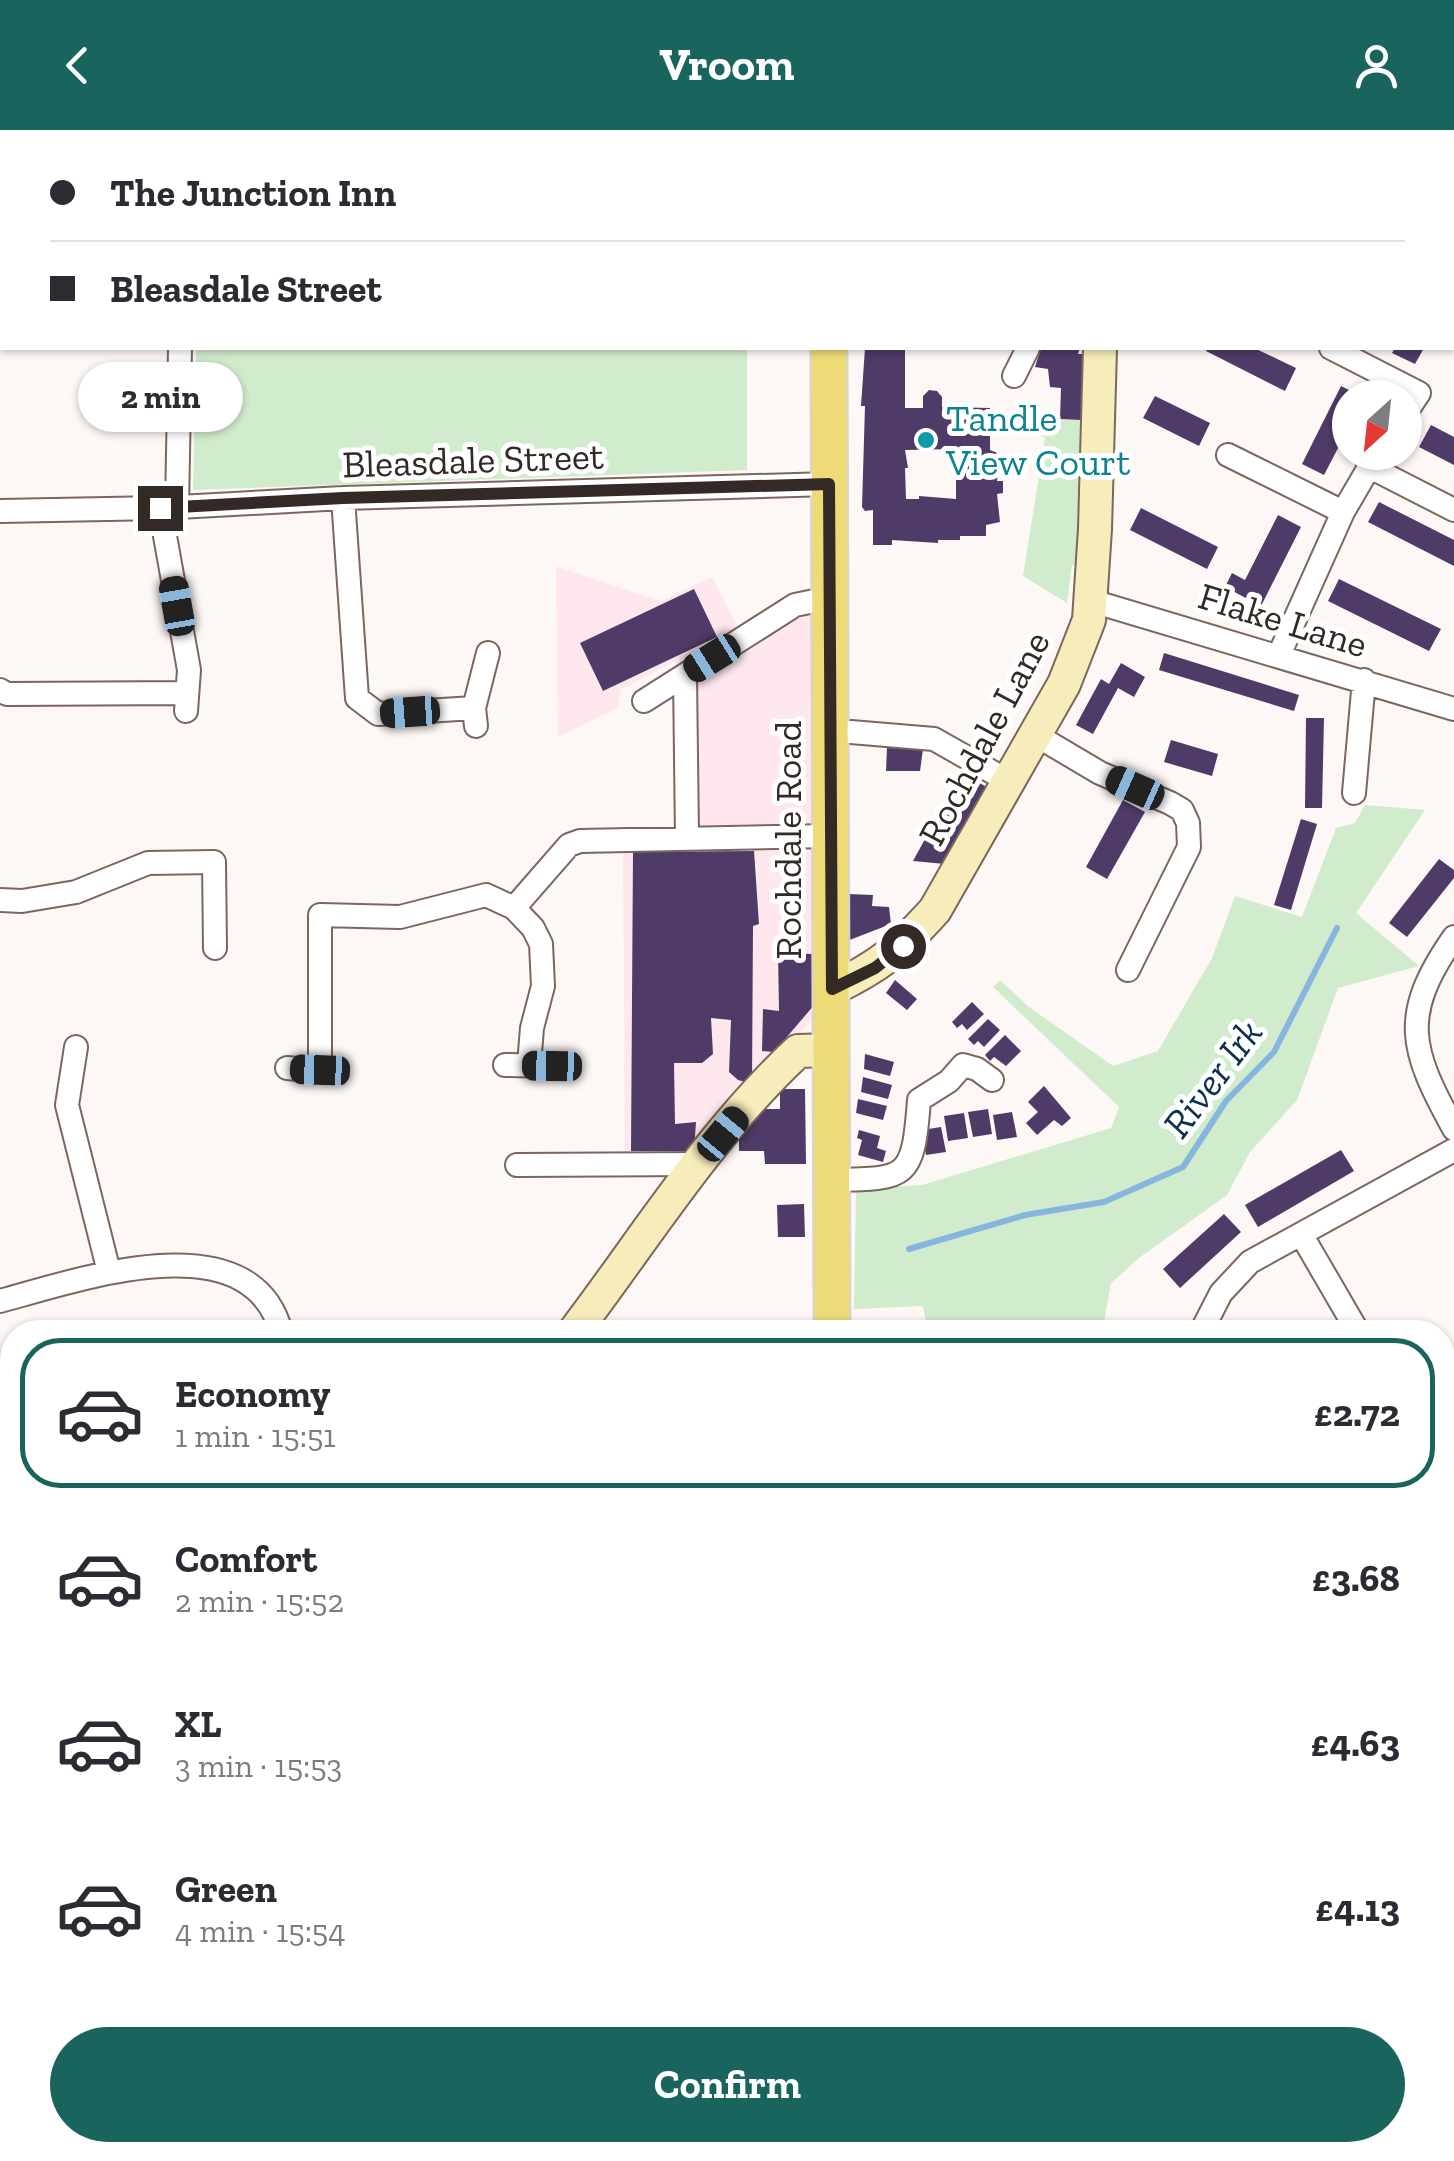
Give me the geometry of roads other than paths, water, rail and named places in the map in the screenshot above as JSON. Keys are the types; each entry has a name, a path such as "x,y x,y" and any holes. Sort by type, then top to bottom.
{"main road":[{"name":"Rochdale Road","path":"828,350 832,1320"}],"street":[{"path":"0,690 8,694 186,702 189,670 169,508 180,350"},
{"path":"1014,376 1027,350"},
{"name":"Rochdale Lane","path":"832,989 875,968 903,946 935,910 1076,660 1092,602 1100,350"},
{"path":"1335,350 1392,380"},
{"path":"1228,455 1344,512"},
{"path":"1279,654 1367,470"},
{"path":"1389,470 1454,510"},
{"name":"Bleasdale Street","path":"0,511 829,484"},
{"path":"343,498 356,698 378,714 475,716 488,653"},
{"path":"644,701 795,605 829,598"},
{"name":"Flake Lane","path":"1092,602 1279,654 1454,709"},
{"path":"685,675 687,836"},
{"path":"1354,794 1364,680"},
{"path":"852,732 934,739 1008,781"},
{"path":"1034,734 1100,773 1170,803 1182,810 1188,823 1190,847 1128,970"},
{"path":"514,908 569,844 687,836 829,836"},
{"path":"0,900 62,895 102,884 148,863 214,862 216,948"},
{"path":"287,1068 326,1071 320,915 400,917 486,895 514,908 534,928 541,944 543,986 532,1028 540,1065 504,1065"},
{"path":"1454,937 1426,982 1417,1028 1425,1077 1454,1130"},
{"path":"76,1047 67,1105 108,1272"},
{"path":"583,1320 698,1164 771,1076 798,1051 830,1050"},
{"path":"830,1180 890,1178 905,1168 916,1138 919,1100 949,1081 964,1065 978,1069 992,1080"},
{"path":"1206,1320 1234,1277 1250,1262 1454,1150"},
{"path":"517,1165 698,1164"},
{"path":"1301,1234 1351,1320"},
{"path":"0,1302 108,1272 199,1264 232,1274 260,1295 274,1320"}],"waterway":[{"name":"River Irk","path":"909,1249 1025,1215 1104,1202 1183,1167 1226,1101 1274,1052 1337,928"}],"place":[{"name":"Tandle View Court","path":"926,440"}]}
